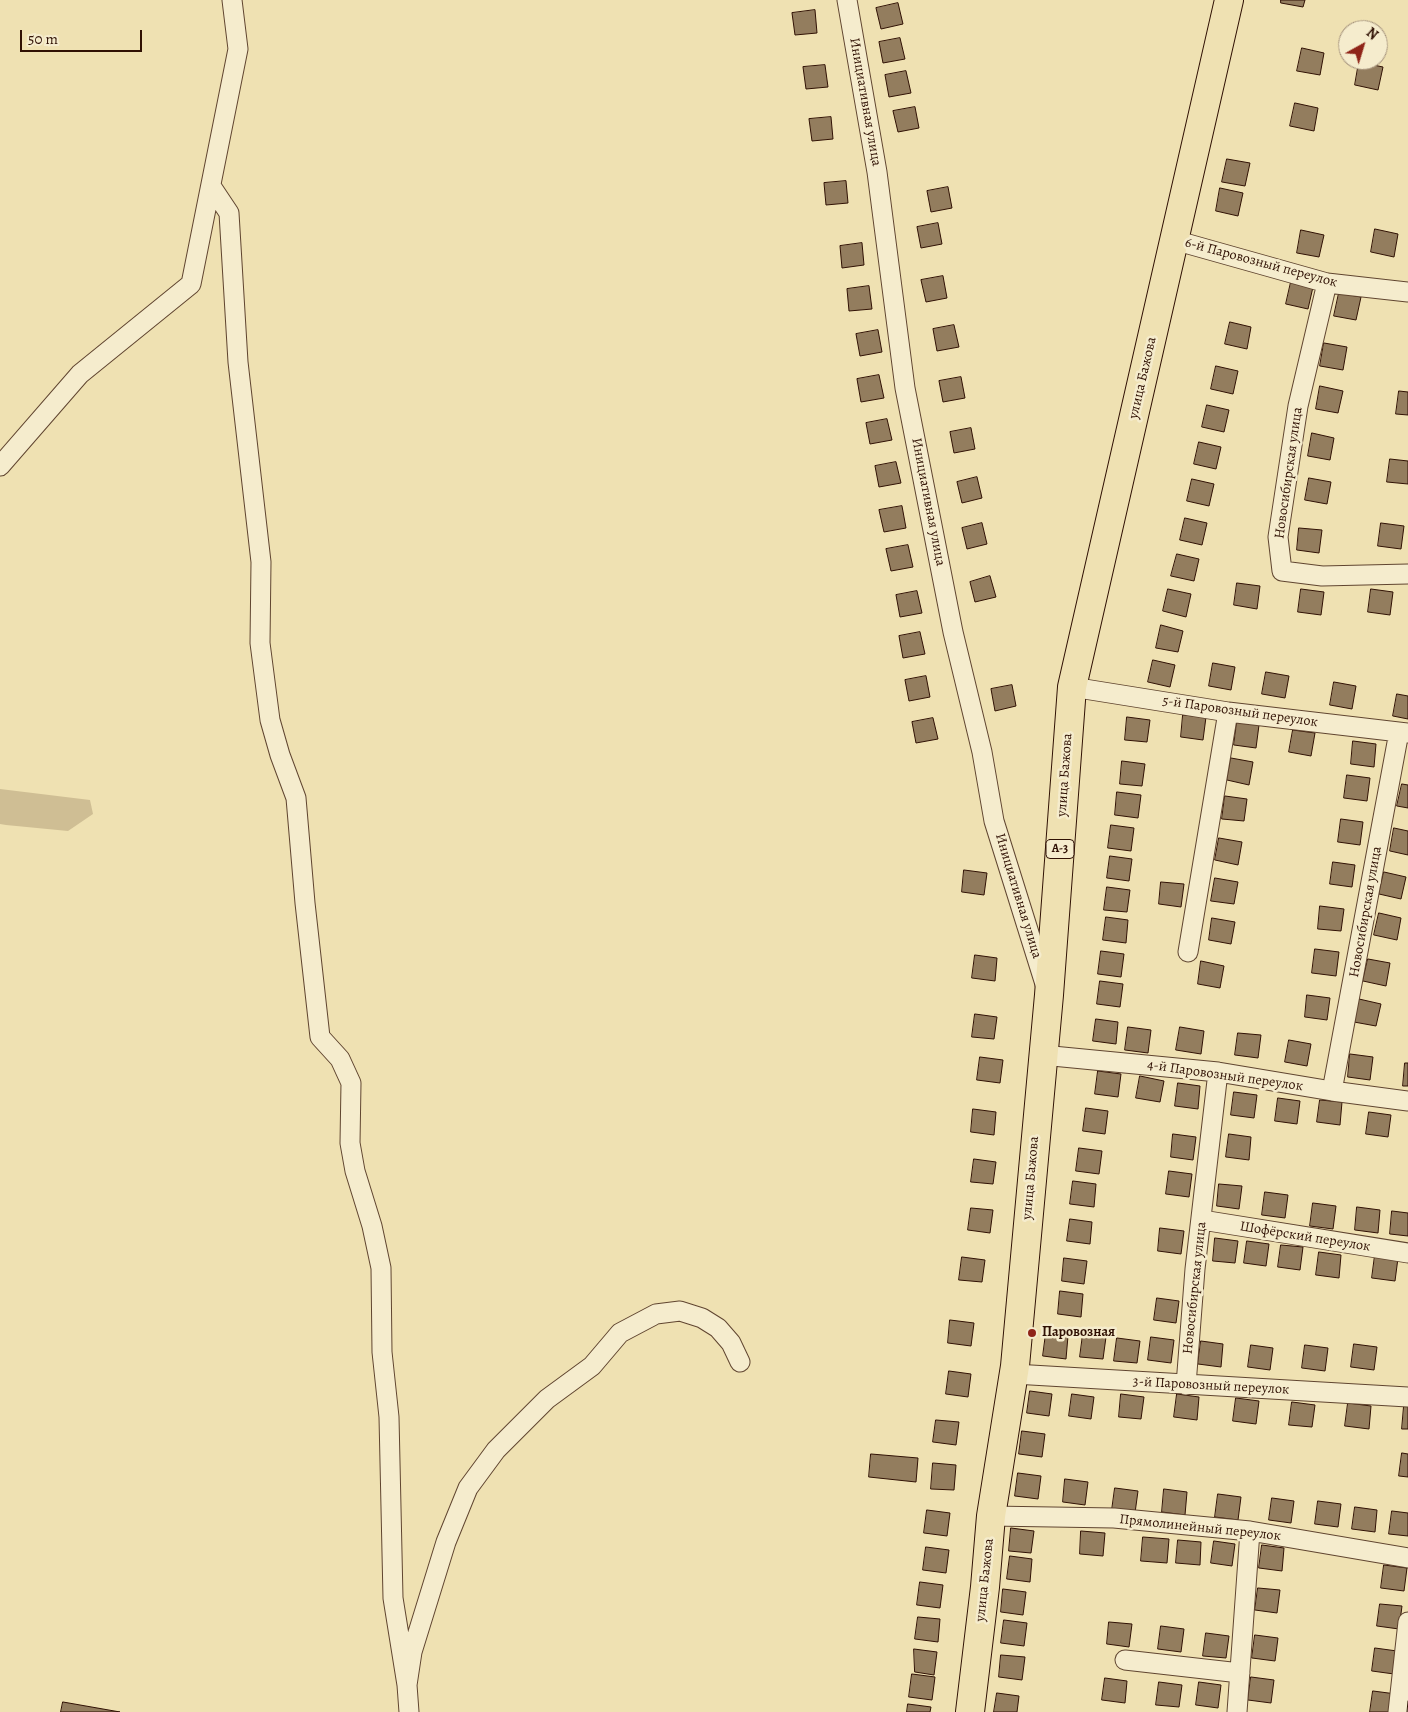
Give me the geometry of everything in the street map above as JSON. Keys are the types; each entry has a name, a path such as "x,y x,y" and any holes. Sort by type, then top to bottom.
{"highway":[{"name":"улица Бажова","path":"970,1712 985,1587 991,1516 1014,1374 1049,995 1072,687 1229,0"}],"street":[{"path":"0,466 80,374 191,284 238,49 232,0"},
{"name":"Инициативная улица","path":"847,0 877,172 905,388 953,632 982,752 994,821 1049,995"},
{"path":"211,186 229,213 238,362 260,562 260,643 267,682 270,720 280,756 296,798 305,903 320,1037 340,1059 351,1083 350,1143 355,1171 372,1226 382,1268 382,1352 389,1417 393,1598 407,1686 409,1712"},
{"name":"6-й Паровозный переулок","path":"1174,240 1327,283 1408,292"},
{"name":"Новосибирская улица","path":"1327,283 1298,406 1278,537 1282,570 1322,576 1408,574"},
{"name":"5-й Паровозный переулок","path":"1072,687 1228,712 1404,732"},
{"path":"1188,952 1228,712"},
{"name":"Новосибирская улица","path":"1332,1091 1404,732"},
{"name":"4-й Паровозный переулок","path":"1042,1055 1218,1072 1332,1091 1408,1101"},
{"name":"Новосибирская улица","path":"1186,1385 1195,1269 1218,1072"},
{"name":"Шофёрский переулок","path":"1202,1220 1408,1253"},
{"path":"407,1686 412,1652 446,1542 468,1488 496,1450 548,1398 592,1366 620,1333 656,1314 680,1311 702,1318 718,1328 731,1343 740,1362"},
{"name":"3-й Паровозный переулок","path":"1014,1374 1408,1397"},
{"name":"Прямолинейный переулок","path":"991,1516 1114,1518 1250,1532 1408,1558"},
{"path":"1237,1712 1250,1532"},
{"path":"1398,1712 1408,1622"},
{"path":"1125,1660 1240,1673"}],"shaded area":[{"path":"0,789 90,800 93,814 68,831 0,824"}],"building":[{"path":"1281,0 1305,0 1303,7 1281,3"},
{"path":"898,3 903,24 881,29 876,8"},
{"path":"815,10 817,33 795,35 792,13"},
{"path":"900,38 905,59 883,63 879,42"},
{"path":"1302,48 1324,53 1320,75 1297,71"},
{"path":"825,65 828,87 806,89 803,67"},
{"path":"1358,70 1382,70 1378,90 1355,85"},
{"path":"906,71 911,93 889,97 885,75"},
{"path":"1295,103 1318,108 1314,131 1290,126"},
{"path":"915,107 919,128 898,132 893,111"},
{"path":"831,117 833,139 812,141 809,119"},
{"path":"1227,159 1250,163 1245,186 1222,182"},
{"path":"846,181 848,203 826,205 824,183"},
{"path":"948,187 952,208 931,212 927,191"},
{"path":"1220,188 1243,193 1238,216 1216,211"},
{"path":"938,223 942,244 921,248 917,227"},
{"path":"1375,229 1398,234 1394,257 1371,252"},
{"path":"1301,230 1324,235 1319,257 1297,253"},
{"path":"862,243 864,265 842,268 840,246"},
{"path":"943,276 947,298 926,302 921,280"},
{"path":"1291,282 1313,287 1308,309 1286,304"},
{"path":"869,286 872,309 849,311 847,289"},
{"path":"1339,293 1361,297 1356,320 1334,316"},
{"path":"1230,322 1251,327 1247,349 1225,344"},
{"path":"954,325 959,347 937,351 933,329"},
{"path":"878,330 882,352 860,356 856,334"},
{"path":"1324,343 1347,347 1343,370 1320,366"},
{"path":"1216,366 1238,371 1233,394 1211,389"},
{"path":"879,375 884,398 861,402 857,379"},
{"path":"961,377 965,398 943,402 939,381"},
{"path":"1320,386 1343,391 1338,413 1316,409"},
{"path":"1399,391 1408,392 1408,415 1396,414"},
{"path":"1207,405 1229,410 1224,432 1202,427"},
{"path":"887,419 892,440 870,444 866,423"},
{"path":"971,428 975,449 954,453 950,432"},
{"path":"1312,433 1334,438 1330,460 1308,456"},
{"path":"1199,442 1221,447 1216,469 1194,464"},
{"path":"1390,459 1408,461 1408,484 1387,482"},
{"path":"896,462 901,483 879,487 875,466"},
{"path":"977,477 982,498 962,503 957,482"},
{"path":"1309,478 1331,482 1327,504 1305,500"},
{"path":"1192,479 1214,484 1209,506 1187,501"},
{"path":"902,506 906,528 884,532 879,510"},
{"path":"1185,518 1207,523 1202,545 1180,540"},
{"path":"982,523 987,544 967,549 962,528"},
{"path":"1381,523 1404,526 1401,549 1378,546"},
{"path":"1299,528 1322,530 1319,553 1297,550"},
{"path":"908,545 913,567 891,571 886,549"},
{"path":"1177,554 1199,559 1194,581 1171,576"},
{"path":"990,576 996,597 975,602 970,582"},
{"path":"1237,583 1260,586 1257,609 1234,605"},
{"path":"1168,589 1191,594 1186,617 1163,611"},
{"path":"1301,589 1324,592 1321,615 1298,612"},
{"path":"1371,589 1393,592 1390,615 1368,612"},
{"path":"917,591 922,613 900,617 896,595"},
{"path":"1161,625 1183,631 1178,652 1156,648"},
{"path":"920,632 925,654 903,658 899,636"},
{"path":"1153,660 1175,665 1170,687 1148,682"},
{"path":"1213,663 1235,667 1231,690 1209,686"},
{"path":"1266,672 1289,676 1285,698 1262,694"},
{"path":"926,676 930,697 909,701 905,680"},
{"path":"1334,682 1356,686 1352,709 1330,705"},
{"path":"1012,685 1016,706 995,711 991,689"},
{"path":"1397,694 1408,696 1408,719 1393,716"},
{"path":"1183,715 1206,717 1203,740 1181,737"},
{"path":"1127,717 1150,720 1147,742 1125,740"},
{"path":"933,718 938,739 916,743 912,722"},
{"path":"1237,722 1259,725 1256,748 1234,745"},
{"path":"1293,730 1315,733 1311,756 1289,752"},
{"path":"1353,741 1376,744 1374,767 1351,764"},
{"path":"1231,758 1253,762 1249,785 1227,780"},
{"path":"1122,761 1145,764 1142,786 1120,784"},
{"path":"1347,775 1370,778 1367,801 1344,798"},
{"path":"1402,784 1408,785 1408,808 1397,806"},
{"path":"1117,792 1141,795 1138,818 1115,815"},
{"path":"1225,796 1247,799 1244,821 1222,819"},
{"path":"1341,819 1363,822 1360,845 1338,842"},
{"path":"1111,825 1134,828 1131,851 1108,848"},
{"path":"1394,828 1408,831 1408,855 1390,851"},
{"path":"1219,838 1242,842 1238,865 1215,860"},
{"path":"1110,856 1132,859 1129,881 1107,878"},
{"path":"1333,862 1355,865 1352,887 1330,884"},
{"path":"964,870 987,873 984,895 962,892"},
{"path":"1384,872 1406,877 1401,899 1379,894"},
{"path":"1215,878 1238,882 1234,904 1211,901"},
{"path":"1161,882 1184,884 1181,907 1159,904"},
{"path":"1107,887 1130,890 1127,912 1104,910"},
{"path":"1320,906 1344,909 1341,931 1318,929"},
{"path":"1379,913 1401,918 1397,940 1374,935"},
{"path":"1106,917 1128,920 1126,943 1103,940"},
{"path":"1212,918 1235,922 1231,944 1209,940"},
{"path":"1315,949 1339,952 1336,976 1312,973"},
{"path":"1101,951 1124,954 1121,977 1098,974"},
{"path":"975,955 997,958 995,981 972,978"},
{"path":"1368,959 1390,963 1386,986 1363,981"},
{"path":"1201,961 1224,966 1220,988 1198,984"},
{"path":"1100,981 1123,984 1120,1007 1097,1004"},
{"path":"1307,995 1330,998 1327,1020 1305,1017"},
{"path":"1359,999 1381,1004 1376,1026 1354,1022"},
{"path":"975,1014 997,1017 994,1039 972,1037"},
{"path":"1096,1019 1118,1022 1116,1044 1093,1041"},
{"path":"1128,1027 1151,1030 1148,1053 1125,1050"},
{"path":"1180,1027 1204,1031 1201,1054 1176,1050"},
{"path":"1238,1033 1261,1035 1258,1058 1235,1055"},
{"path":"1289,1040 1311,1044 1307,1066 1285,1062"},
{"path":"1350,1054 1373,1057 1370,1080 1348,1077"},
{"path":"980,1057 1003,1060 1000,1083 977,1080"},
{"path":"1405,1063 1408,1063 1408,1086 1403,1086"},
{"path":"1098,1071 1121,1074 1118,1097 1095,1094"},
{"path":"1140,1076 1164,1081 1160,1102 1136,1098"},
{"path":"1178,1083 1200,1086 1198,1109 1175,1106"},
{"path":"1234,1092 1257,1095 1254,1118 1231,1115"},
{"path":"1278,1098 1300,1101 1297,1124 1275,1121"},
{"path":"1320,1100 1342,1102 1340,1125 1317,1122"},
{"path":"1086,1108 1108,1111 1105,1134 1083,1131"},
{"path":"973,1109 996,1112 994,1135 971,1132"},
{"path":"1369,1112 1391,1115 1388,1137 1366,1134"},
{"path":"1173,1134 1196,1137 1193,1160 1171,1157"},
{"path":"1229,1134 1251,1137 1249,1160 1226,1157"},
{"path":"1079,1148 1102,1151 1099,1174 1076,1171"},
{"path":"974,1159 996,1162 993,1184 971,1182"},
{"path":"1169,1171 1192,1174 1189,1197 1166,1194"},
{"path":"1073,1181 1096,1184 1094,1207 1070,1204"},
{"path":"1219,1184 1242,1186 1239,1209 1217,1206"},
{"path":"1265,1192 1288,1195 1285,1218 1262,1215"},
{"path":"1313,1203 1336,1206 1333,1229 1310,1226"},
{"path":"1357,1207 1380,1210 1378,1233 1355,1230"},
{"path":"971,1208 993,1210 990,1233 968,1230"},
{"path":"1392,1211 1408,1213 1408,1236 1390,1234"},
{"path":"1070,1219 1092,1222 1090,1244 1067,1241"},
{"path":"1160,1228 1184,1231 1181,1254 1158,1251"},
{"path":"1215,1238 1238,1241 1235,1263 1213,1261"},
{"path":"1247,1241 1269,1244 1266,1266 1244,1263"},
{"path":"1281,1245 1303,1247 1300,1270 1278,1267"},
{"path":"1319,1252 1341,1255 1339,1278 1316,1275"},
{"path":"1375,1255 1398,1258 1395,1281 1372,1278"},
{"path":"962,1257 985,1260 982,1282 959,1280"},
{"path":"1064,1258 1087,1261 1084,1284 1062,1281"},
{"path":"1060,1291 1083,1294 1081,1317 1058,1314"},
{"path":"1157,1298 1179,1301 1176,1323 1154,1320"},
{"path":"950,1320 974,1323 971,1346 948,1343"},
{"path":"1046,1333 1068,1336 1066,1359 1043,1356"},
{"path":"1083,1334 1106,1337 1103,1359 1080,1357"},
{"path":"1151,1337 1174,1340 1171,1363 1148,1360"},
{"path":"1117,1338 1140,1341 1137,1363 1114,1361"},
{"path":"1201,1341 1223,1344 1221,1367 1198,1364"},
{"path":"1354,1344 1377,1347 1374,1370 1351,1367"},
{"path":"1251,1345 1273,1348 1270,1370 1248,1367"},
{"path":"1305,1345 1328,1348 1325,1371 1302,1368"},
{"path":"949,1371 971,1374 968,1397 946,1394"},
{"path":"1030,1391 1052,1394 1049,1416 1027,1413"},
{"path":"1072,1394 1094,1397 1091,1419 1069,1416"},
{"path":"1121,1394 1144,1397 1141,1419 1119,1417"},
{"path":"1177,1394 1199,1397 1197,1420 1174,1417"},
{"path":"1236,1398 1259,1401 1256,1424 1233,1421"},
{"path":"1292,1402 1315,1405 1312,1427 1289,1425"},
{"path":"1348,1403 1371,1406 1369,1429 1345,1426"},
{"path":"1404,1406 1408,1406 1408,1429 1402,1429"},
{"path":"936,1420 959,1422 956,1445 933,1442"},
{"path":"1022,1431 1045,1434 1042,1457 1019,1454"},
{"path":"1402,1453 1408,1454 1408,1477 1399,1476"},
{"path":"871,1454 918,1458 916,1482 869,1477"},
{"path":"933,1463 956,1465 954,1490 931,1489"},
{"path":"1018,1473 1041,1476 1038,1499 1015,1496"},
{"path":"1065,1479 1088,1482 1085,1505 1063,1502"},
{"path":"1115,1488 1138,1491 1135,1513 1112,1510"},
{"path":"1164,1489 1187,1492 1185,1515 1162,1512"},
{"path":"1218,1494 1241,1497 1238,1520 1215,1517"},
{"path":"1272,1498 1294,1501 1291,1523 1269,1520"},
{"path":"1318,1501 1341,1504 1338,1527 1315,1524"},
{"path":"1355,1507 1377,1510 1375,1532 1352,1529"},
{"path":"927,1510 950,1513 947,1536 924,1533"},
{"path":"1392,1511 1408,1513 1408,1536 1389,1534"},
{"path":"1011,1528 1034,1531 1031,1553 1009,1551"},
{"path":"1081,1531 1105,1533 1103,1556 1080,1554"},
{"path":"1143,1537 1169,1539 1167,1563 1141,1561"},
{"path":"1178,1540 1201,1542 1200,1565 1176,1563"},
{"path":"1214,1541 1235,1544 1232,1566 1211,1563"},
{"path":"1262,1545 1284,1548 1282,1571 1259,1568"},
{"path":"926,1547 949,1550 946,1573 923,1570"},
{"path":"1010,1556 1032,1559 1030,1582 1007,1579"},
{"path":"1384,1565 1407,1568 1404,1591 1381,1588"},
{"path":"920,1582 943,1585 940,1608 917,1605"},
{"path":"1258,1588 1280,1590 1277,1613 1255,1610"},
{"path":"1003,1589 1026,1592 1023,1615 1001,1612"},
{"path":"1380,1604 1402,1606 1399,1629 1377,1626"},
{"path":"918,1617 940,1619 938,1642 915,1639"},
{"path":"1004,1620 1027,1623 1024,1646 1001,1643"},
{"path":"1109,1622 1132,1624 1129,1647 1107,1644"},
{"path":"1161,1626 1184,1629 1181,1652 1158,1649"},
{"path":"1206,1633 1229,1636 1226,1658 1203,1656"},
{"path":"1255,1635 1278,1638 1275,1661 1252,1658"},
{"path":"1375,1648 1397,1651 1394,1674 1372,1671"},
{"path":"914,1649 937,1652 934,1675 915,1672"},
{"path":"1001,1655 1025,1657 1022,1680 999,1677"},
{"path":"912,1674 935,1677 932,1700 909,1697"},
{"path":"1251,1677 1274,1680 1271,1703 1248,1700"},
{"path":"1105,1678 1127,1681 1125,1703 1102,1700"},
{"path":"1159,1682 1182,1685 1179,1707 1156,1705"},
{"path":"1199,1682 1221,1685 1218,1708 1196,1705"},
{"path":"1373,1691 1396,1694 1394,1712 1370,1712"},
{"path":"997,1693 1019,1696 1017,1712 994,1712"},
{"path":"63,1702 120,1712 61,1712"},
{"path":"908,1704 931,1707 930,1712 907,1712"}],"tram line":[{"path":"1407,1712 1408,1701"}],"place":[{"name":"Паровозная","path":"1032,1333"}]}
